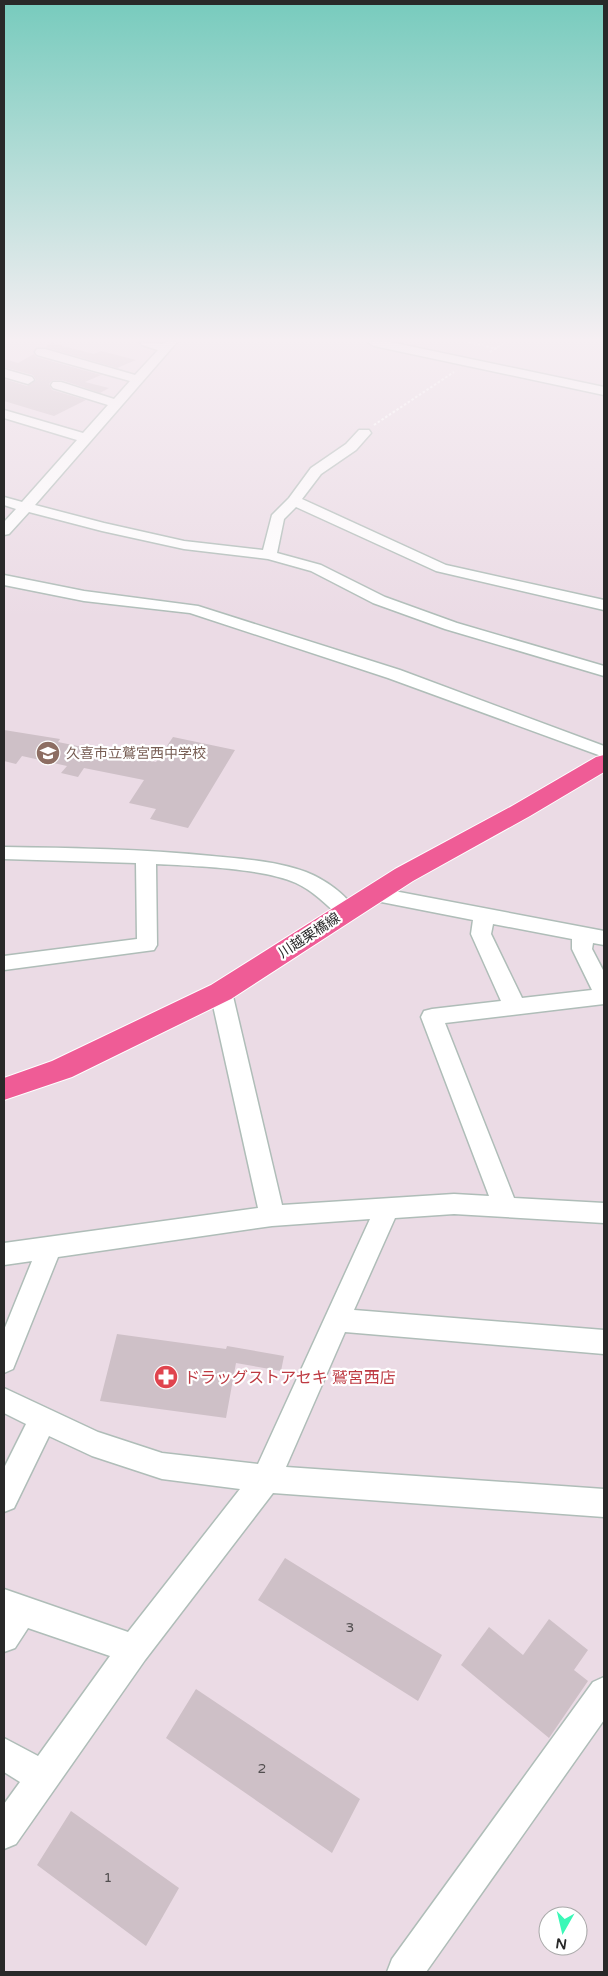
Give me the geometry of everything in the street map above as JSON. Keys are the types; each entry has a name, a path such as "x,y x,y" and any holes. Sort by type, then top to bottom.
{"main road":[{"name":"川越栗橋線","path":"4,1089 62,1069 222,992 373,894 604,762"}],"street":[{"path":"71,434 84,438"},
{"path":"4,531 87,434"},
{"path":"269,554 277,518 294,501 316,471 351,447 363,434"},
{"path":"4,501 102,527 184,545 269,554 316,568 379,600 450,626 604,671"},
{"path":"294,501 441,568 604,605"},
{"path":"4,580 84,596 192,610 394,674 604,752"},
{"path":"4,854 146,857 252,867 296,876 324,890 346,911"},
{"path":"4,963 147,945 146,857"},
{"path":"373,894 604,938"},
{"path":"484,915 481,934 515,1007"},
{"path":"506,1208 432,1017 604,994 582,949 583,934"},
{"path":"222,992 272,1216"},
{"path":"4,1254 272,1216 387,1208 454,1204 604,1213"},
{"path":"4,1832 134,1649 266,1479 387,1208"},
{"path":"4,1361 45,1261 45,1248"},
{"path":"337,1320 604,1342"},
{"path":"4,1400 92,1443 162,1466 266,1479 604,1504"},
{"path":"4,1498 42,1420"},
{"path":"4,1637 13,1607 134,1649"},
{"path":"405,1972 604,1693"},
{"path":"4,1754 43,1777"}],"building":[{"path":"4,730 60,739 58,742 156,762 173,737 235,750 188,828 150,819 156,809 129,803 144,780 84,768 78,777 61,773 67,766 22,756 16,764 4,761"},
{"path":"117,1334 226,1349 227,1346 284,1356 281,1371 236,1363 226,1418 100,1401"},
{"path":"285,1558 442,1655 418,1701 258,1600"},
{"path":"549,1619 588,1650 574,1670 588,1681 549,1738 461,1665 489,1627 523,1655"},
{"path":"196,1689 360,1799 332,1853 166,1738"},
{"path":"71,1811 179,1888 146,1946 37,1865"}],"place":[{"name":"久喜市立鷲宮西中学校","path":"48,753"},
{"name":"ドラッグストアセキ 鷲宮西店","path":"166,1377"}]}
